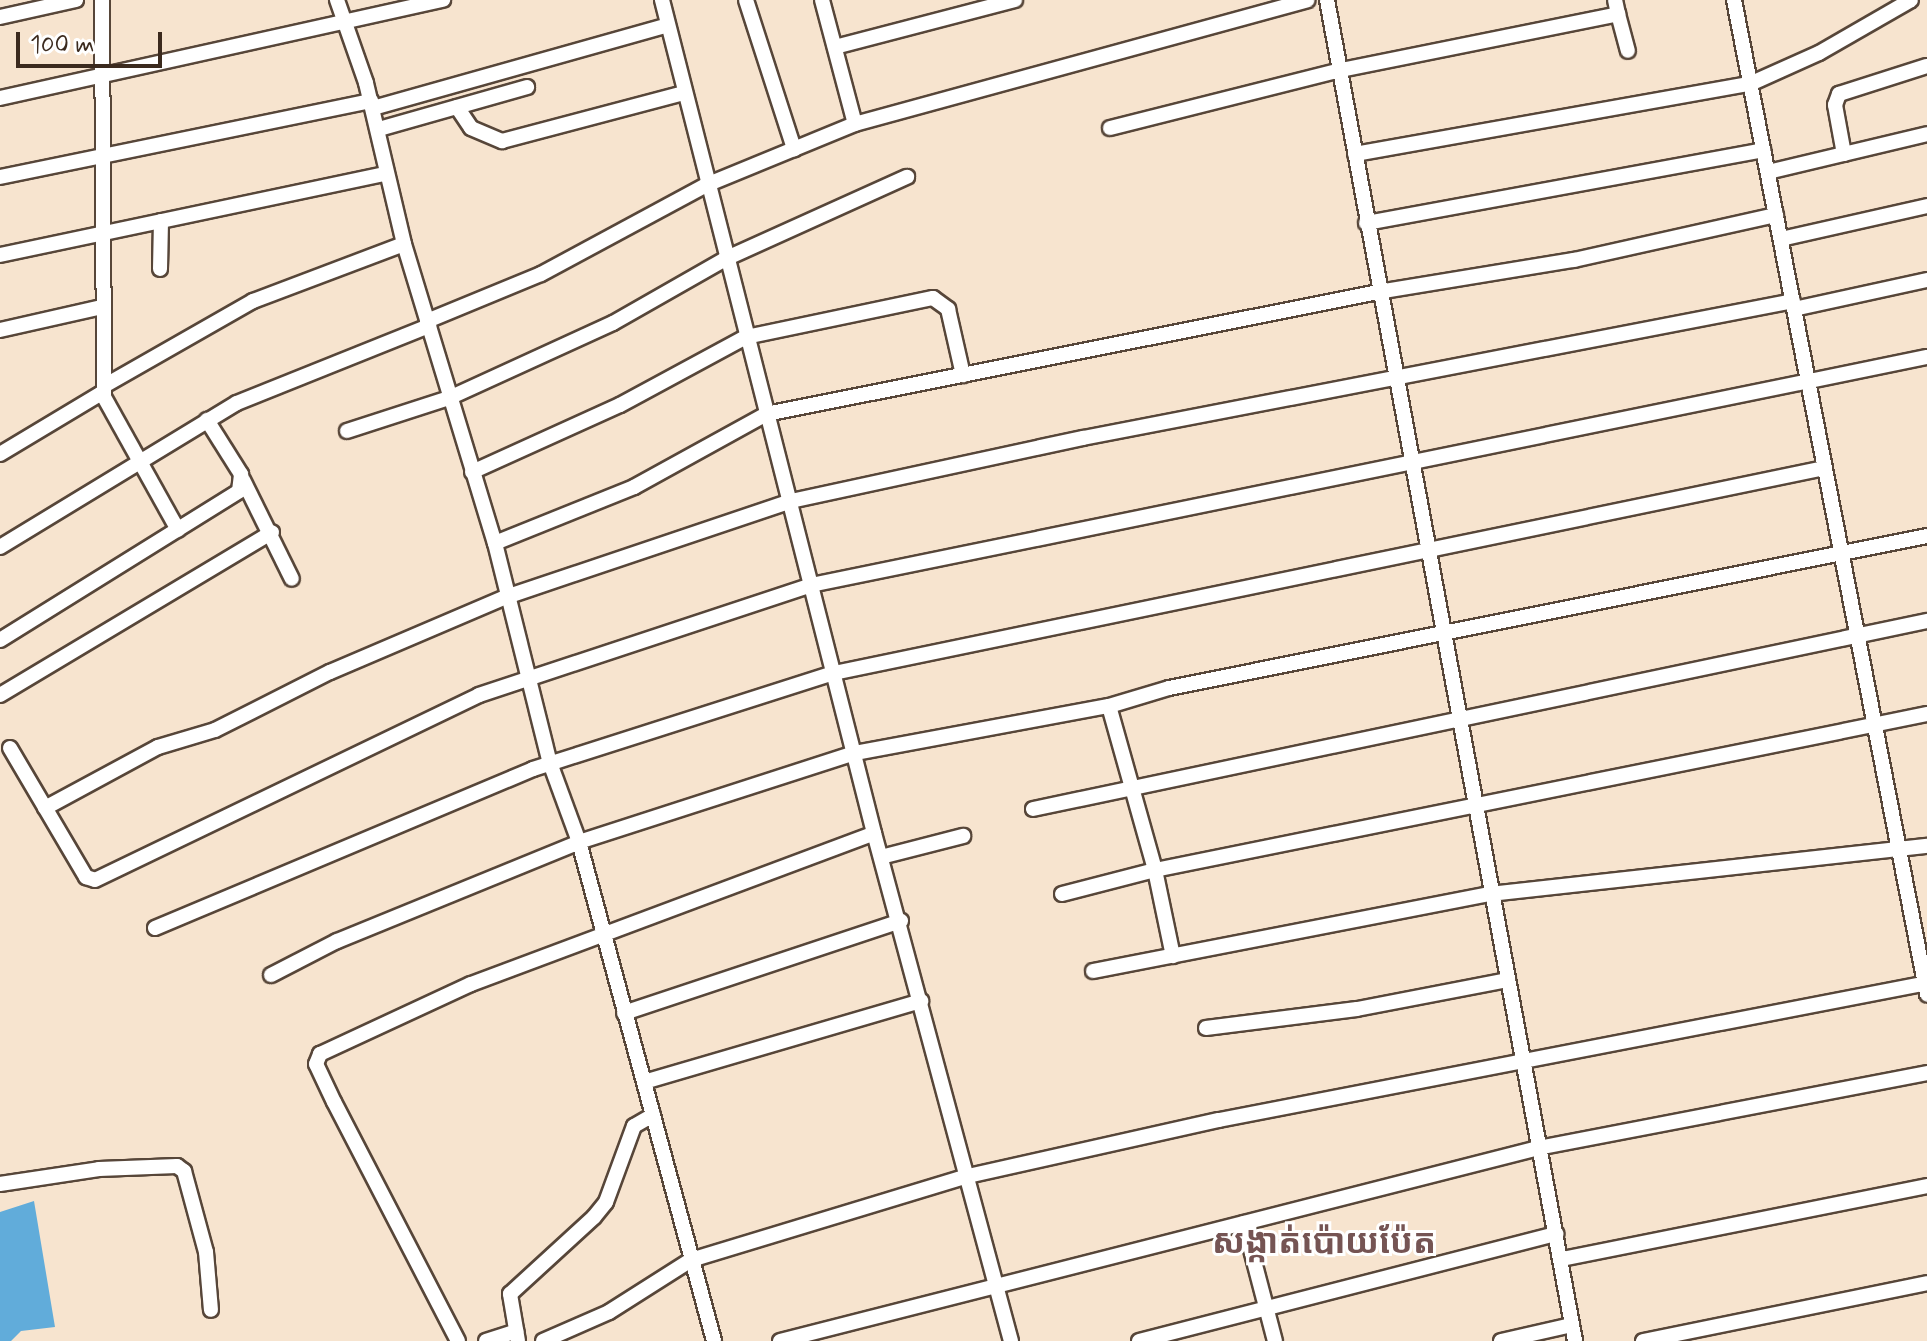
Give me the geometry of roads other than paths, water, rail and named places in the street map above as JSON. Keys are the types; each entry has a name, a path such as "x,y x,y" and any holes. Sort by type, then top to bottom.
{"street":[{"path":"0,17 76,0"},
{"path":"102,0 103,389 137,462 178,530"},
{"path":"337,0 372,104 404,244 495,543 506,597 550,763 579,842 714,1341"},
{"path":"0,98 443,0"},
{"path":"662,0 706,185 791,501 874,833 901,921 1011,1341"},
{"path":"746,0 794,149"},
{"path":"822,0 855,124"},
{"path":"835,47 1015,0"},
{"path":"0,547 207,420 262,392 541,274 706,185 855,124 1307,0"},
{"path":"1327,0 1378,292 1463,720 1490,894 1525,1060 1538,1148 1562,1259 1575,1341"},
{"path":"543,1341 609,1312 691,1260 968,1176 1525,1060 1926,987 1734,0"},
{"path":"1355,154 1752,83 1819,53 1911,0"},
{"path":"1110,128 1341,70 1616,7 1628,51"},
{"path":"0,177 100,154 372,104 668,25"},
{"path":"1844,154 1835,105 1839,94 1927,66"},
{"path":"379,129 527,87"},
{"path":"457,107 471,128 502,141 684,93"},
{"path":"1768,172 1927,134"},
{"path":"1366,223 1763,150"},
{"path":"0,255 386,174"},
{"path":"347,431 449,398 613,323 725,259 907,177"},
{"path":"1781,239 1927,206"},
{"path":"495,543 634,487 766,414 1378,292 1574,260 1776,215"},
{"path":"160,269 161,221"},
{"path":"0,454 253,301 404,244"},
{"path":"45,808 158,747 215,730 330,672 506,597 791,501 1395,377 1927,280"},
{"path":"472,472 620,405 746,337 933,298 948,309 963,375"},
{"path":"0,330 102,307"},
{"path":"10,748 86,877 95,880 359,748 479,695 529,682 811,585 1809,385 1927,357"},
{"path":"207,420 272,532 292,579"},
{"path":"155,928 550,763 834,673 1825,468"},
{"path":"0,640 235,495 243,480"},
{"path":"0,695 272,532"},
{"path":"271,975 337,941 579,842 855,753 1109,706 1169,688 1927,536"},
{"path":"1033,809 1927,621"},
{"path":"1109,706 1155,870 1173,956"},
{"path":"1062,894 1155,870 1927,714"},
{"path":"458,1341 334,1102 317,1058 471,984 874,833"},
{"path":"881,857 963,836"},
{"path":"1093,971 1490,894 1927,846"},
{"path":"624,1013 901,921"},
{"path":"1206,1028 1357,1009 1508,980"},
{"path":"644,1082 921,1001"},
{"path":"780,1341 998,1290 1538,1148 1927,1073"},
{"path":"486,1341 517,1336 510,1294 594,1217 606,1202 634,1126 653,1115"},
{"path":"0,1184 99,1169 177,1166 184,1171 206,1252 211,1310"},
{"path":"1562,1259 1927,1186"},
{"path":"1244,1223 1275,1341"},
{"path":"1139,1341 1556,1234"},
{"path":"1643,1341 1927,1283"},
{"path":"1501,1341 1572,1325"}],"water":[{"path":"34,1201 55,1327 21,1331 11,1341 0,1341 0,1212"}],"district":[{"name":"សង្កាត់ប៉ោយប៉ែត","path":"1324,1244"}]}
